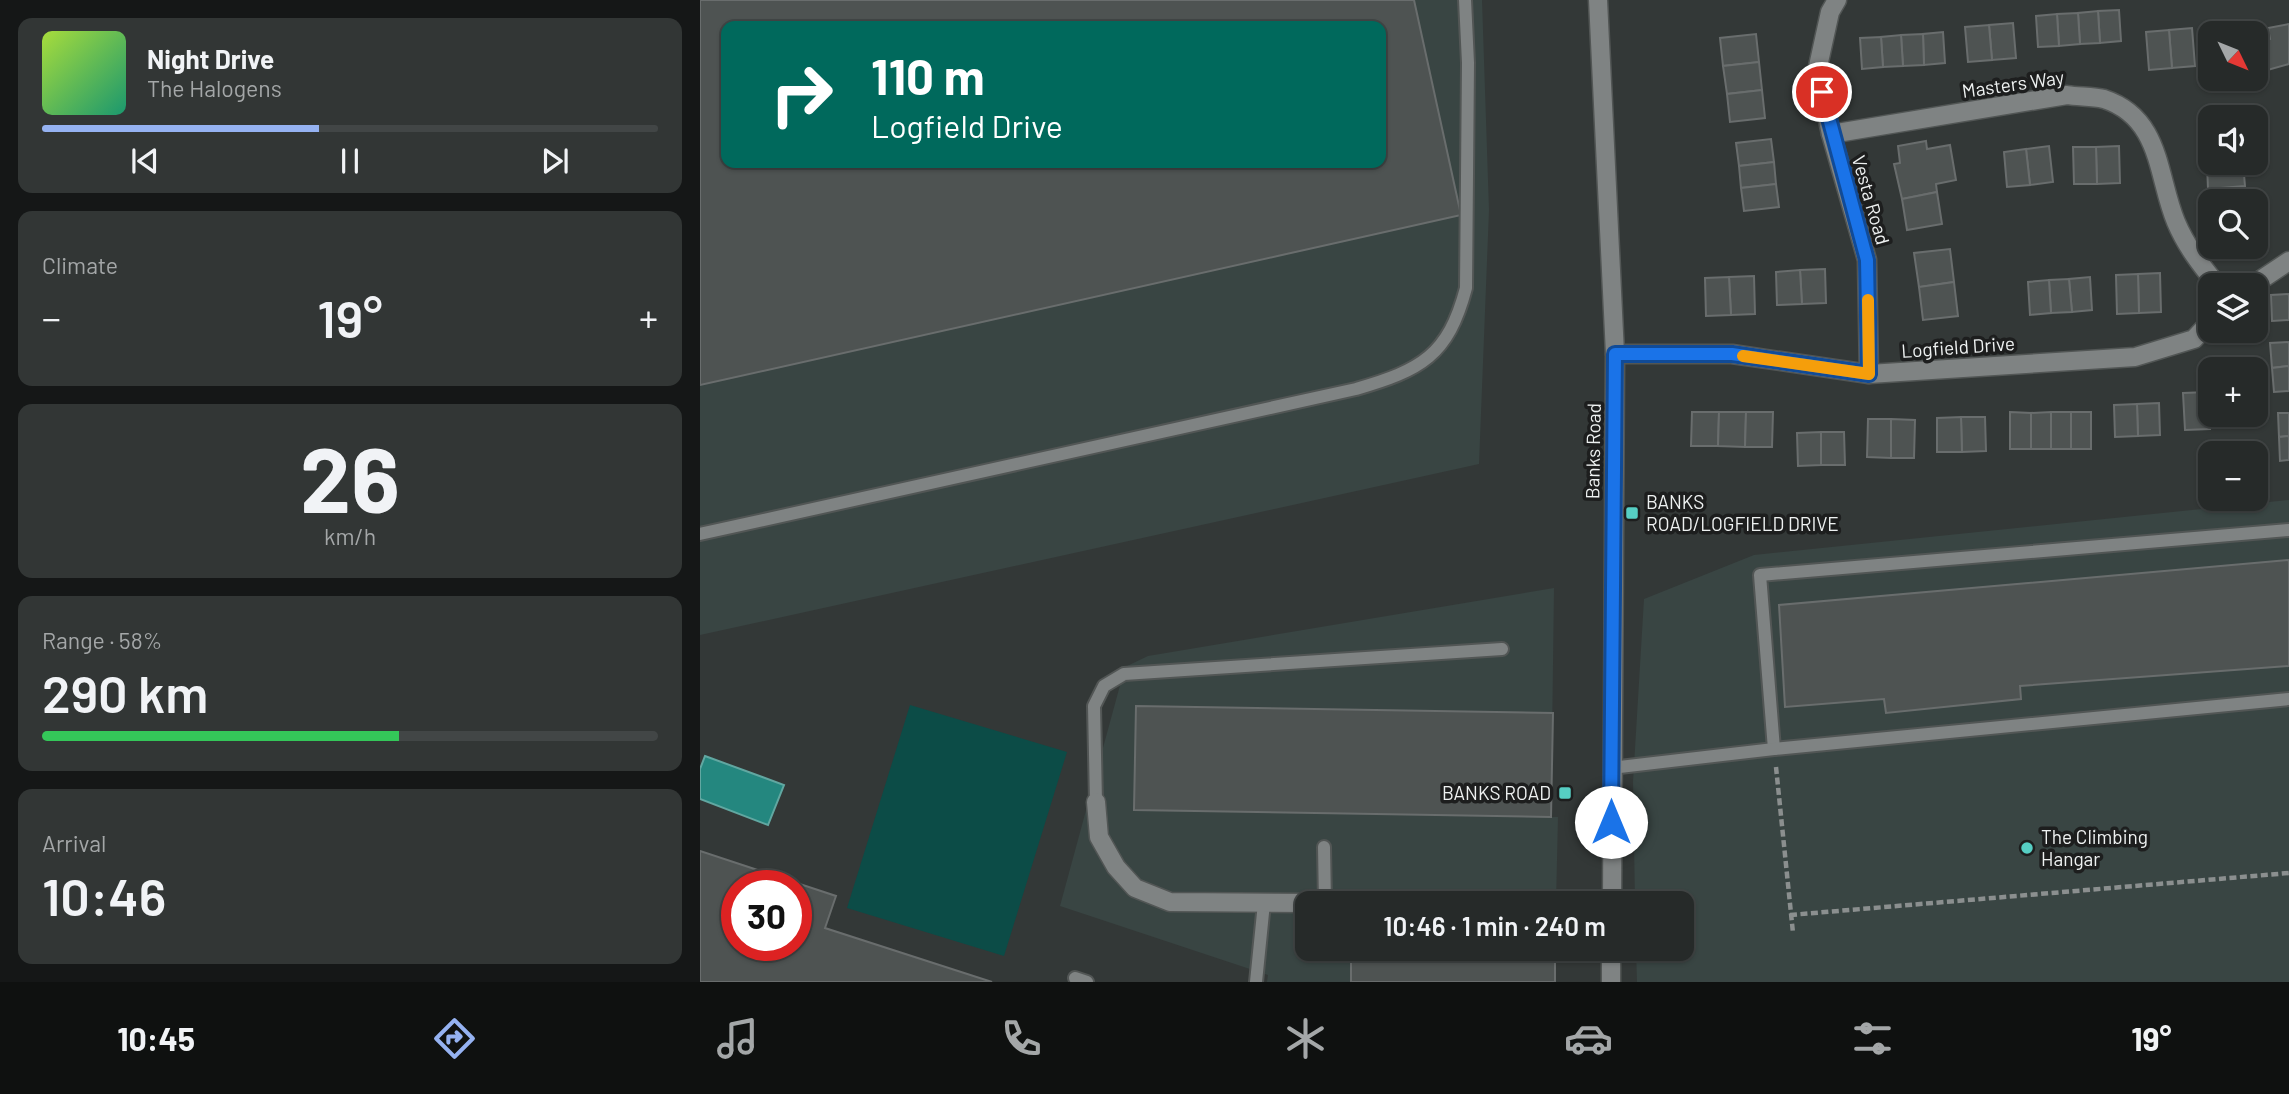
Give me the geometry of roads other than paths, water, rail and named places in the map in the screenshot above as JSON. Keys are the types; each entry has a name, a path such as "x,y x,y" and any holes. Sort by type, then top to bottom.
{"street":[{"name":"Banks Road","path":"1598,0 1615,354 1612,891"},
{"name":"Vesta Road","path":"1837,0 1829,12 1817,72 1831,134 1867,260 1869,374"},
{"name":"Masters Way","path":"1831,134 2067,95 2104,99 2131,115 2152,140 2176,221 2194,256 2207,273"},
{"path":"2268,275 2289,261"},
{"name":"Logfield Drive","path":"1615,354 1732,354 1869,374 2135,357 2194,339 2198,335"},
{"path":"1096,802 1099,837 1116,867 1135,888 1170,902 1295,904"},
{"path":"1611,961 1611,982"}],"lane":[{"path":"700,534 1356,389 1396,377 1423,363 1446,339 1458,319 1466,288 1468,63 1465,0"},
{"path":"1774,748 1760,575 2289,530"},
{"path":"1096,802 1094,706 1104,686 1124,674 1502,649"},
{"path":"1611,768 1774,748 2289,699"},
{"path":"1324,847 1325,891"},
{"path":"1256,982 1264,903"}],"place":[{"name":"BANKS ROAD/LOGFIELD DRIVE","path":"1632,513"},
{"name":"BANKS ROAD","path":"1565,793"},
{"name":"The Climbing Hangar","path":"2027,848"}]}
